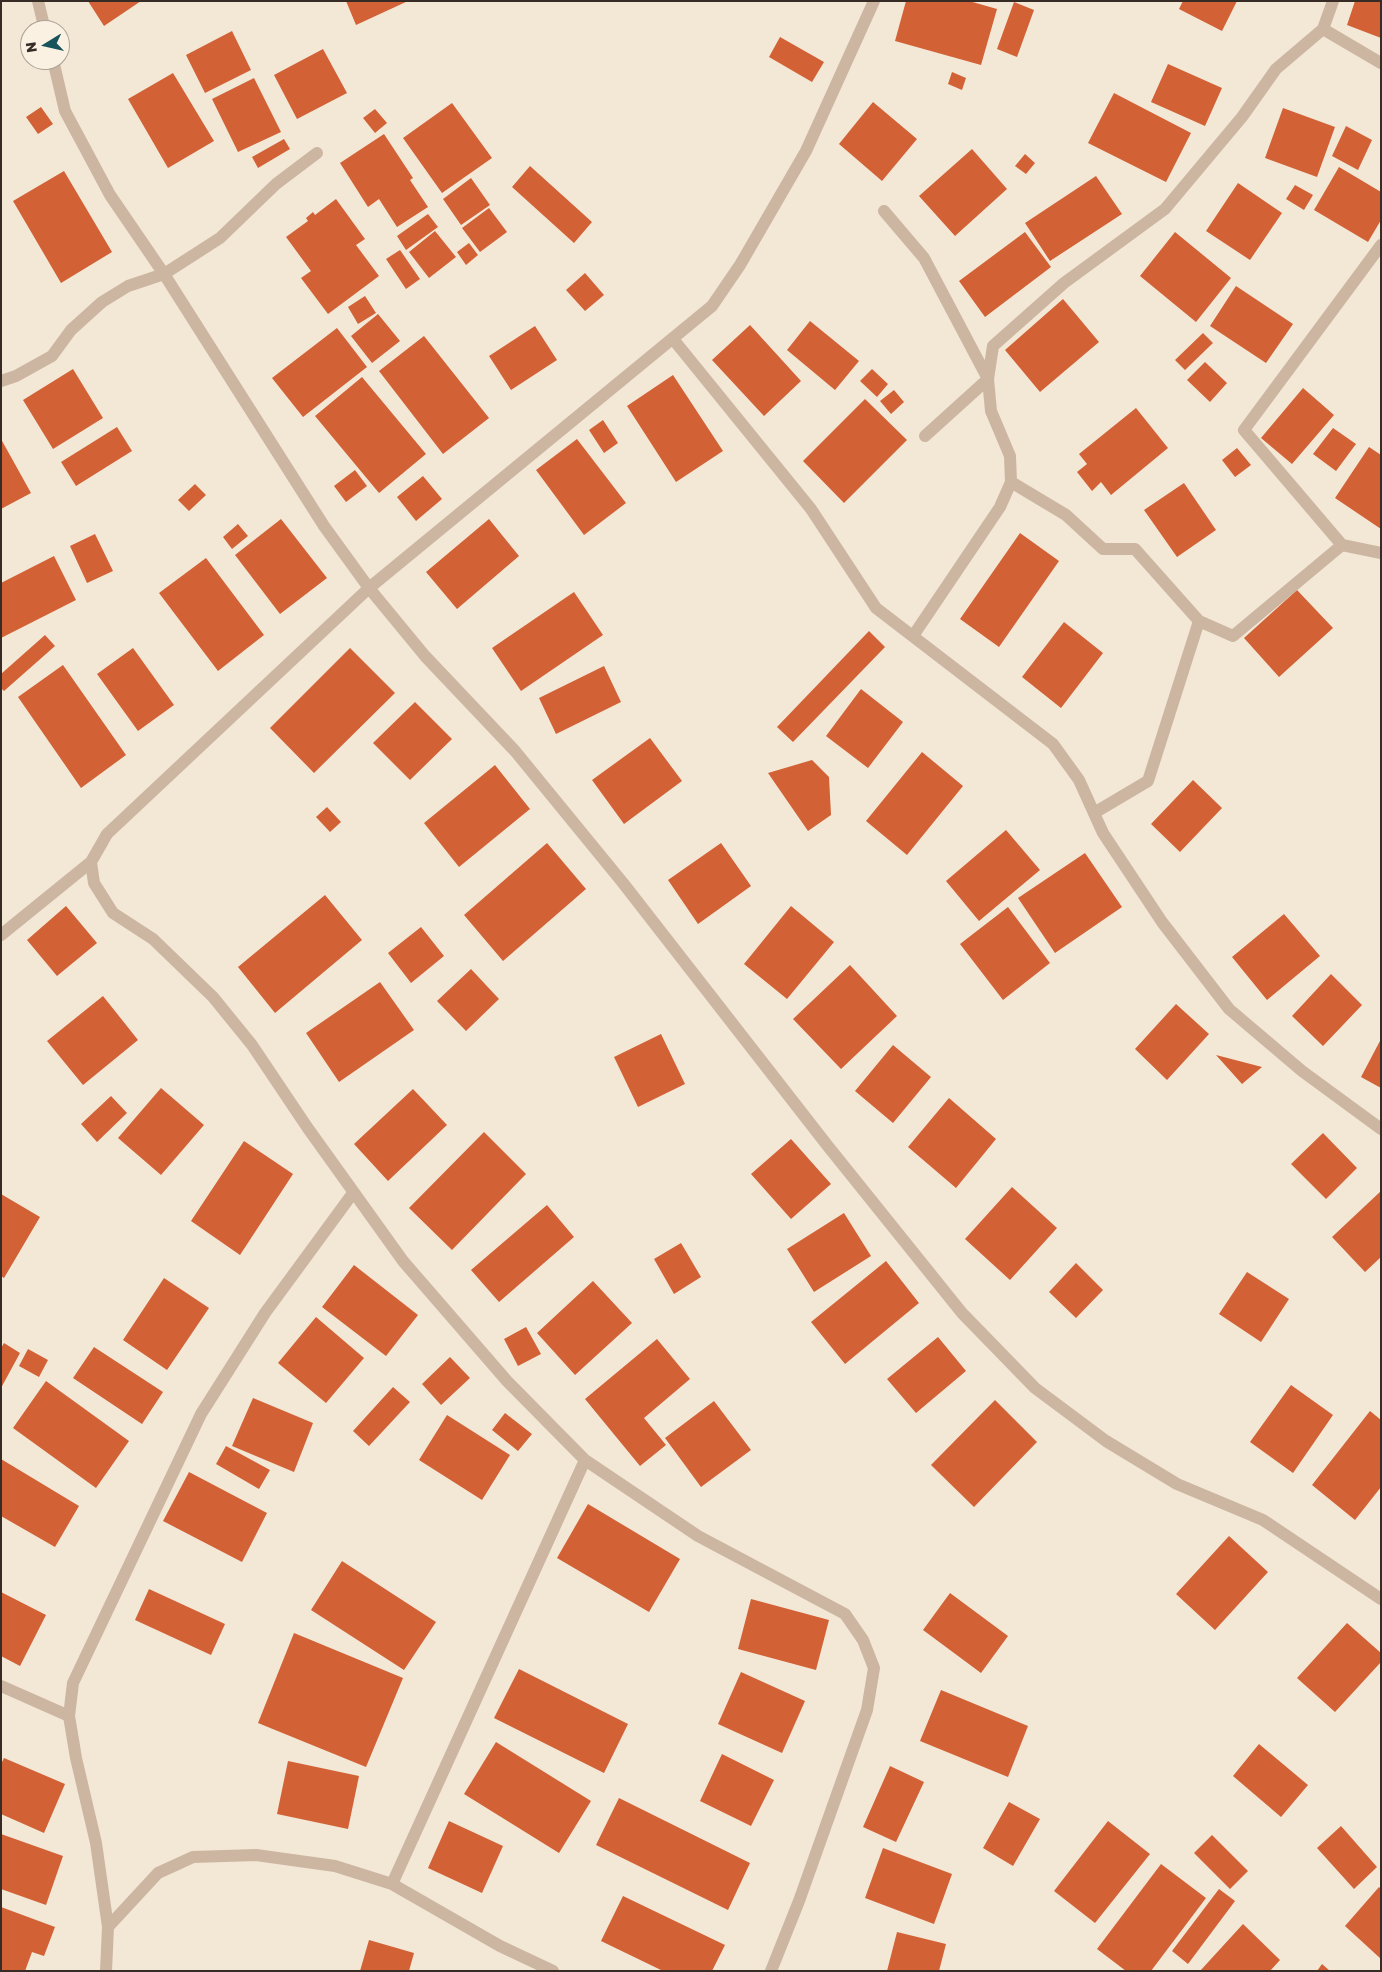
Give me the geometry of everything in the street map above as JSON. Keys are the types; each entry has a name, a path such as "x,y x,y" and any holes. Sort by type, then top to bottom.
{"street":[{"path":"38,1 43,20"},
{"path":"1,936 91,862 107,834 369,588 712,306 740,265 806,152 874,1"},
{"path":"913,636 1000,507 1011,482 1010,456 991,411 988,379 993,346 1064,283 1165,209 1242,117 1276,69 1324,29 1333,1"},
{"path":"1324,29 1381,63"},
{"path":"55,70 65,111 110,195 164,274 324,526 369,588 425,656 515,751 616,875 827,1145 962,1313 1035,1388 1106,1442 1177,1484 1263,1520 1381,1598"},
{"path":"1,381 16,376 52,356 71,330 102,302 128,286 164,274 220,238 276,184 317,153"},
{"path":"884,211 924,258 988,379"},
{"path":"1381,245 1244,430 1342,545 1381,553"},
{"path":"673,339 811,509 876,608 1052,744 1079,780 1103,833 1162,922 1229,1009 1302,1071 1381,1130"},
{"path":"925,436 988,379"},
{"path":"1011,482 1066,515 1103,549 1135,549 1199,621 1233,636 1342,545"},
{"path":"1094,813 1148,781 1199,621"},
{"path":"91,862 94,883 113,913 153,939 213,998 252,1044 307,1127 403,1262 507,1381 585,1460 698,1536 845,1614 863,1640 874,1668 867,1710 800,1901 771,1971"},
{"path":"106,1971 108,1926 96,1843 76,1758 69,1716 73,1683 201,1414 265,1313 353,1193"},
{"path":"392,1884 585,1460"},
{"path":"1,1686 69,1716"},
{"path":"108,1926 158,1873 193,1856 256,1855 335,1866 392,1884 500,1946 553,1971"}],"building":[{"path":"88,1 141,1 104,26"},
{"path":"346,1 408,1 356,25"},
{"path":"906,1 969,1 997,9 981,65 895,41"},
{"path":"1183,1 1237,1 1222,31 1179,9"},
{"path":"1355,1 1381,1 1381,38 1347,25"},
{"path":"1014,2 1034,10 1017,57 997,49"},
{"path":"232,31 251,70 205,93 186,55"},
{"path":"780,37 824,62 812,82 769,57"},
{"path":"323,49 347,93 297,119 274,75"},
{"path":"1168,64 1222,88 1205,126 1151,102"},
{"path":"952,72 966,78 962,90 948,84"},
{"path":"173,73 214,141 168,168 128,99"},
{"path":"254,78 281,132 238,152 212,99"},
{"path":"1114,93 1191,133 1166,182 1088,143"},
{"path":"873,102 917,139 882,181 839,144"},
{"path":"452,103 492,158 442,193 403,138"},
{"path":"41,107 53,124 38,134 26,117"},
{"path":"1283,108 1335,127 1317,177 1265,158"},
{"path":"375,109 387,123 375,133 363,118"},
{"path":"1346,126 1372,140 1358,170 1332,156"},
{"path":"384,134 413,178 410,180 428,207 397,227 379,199 368,207 340,163"},
{"path":"284,139 290,149 258,168 252,157"},
{"path":"972,149 1007,189 955,236 919,196"},
{"path":"1025,154 1035,163 1026,174 1015,166"},
{"path":"530,166 592,222 574,243 512,187"},
{"path":"1339,167 1381,192 1381,220 1368,242 1314,210"},
{"path":"64,171 112,252 61,283 13,201"},
{"path":"1096,176 1122,214 1050,261 1025,223"},
{"path":"471,178 490,205 461,225 443,199"},
{"path":"1238,183 1282,213 1250,260 1206,231"},
{"path":"1295,185 1313,195 1304,210 1286,199"},
{"path":"336,199 365,239 356,245 379,276 328,314 301,278 311,271 286,237 308,221 306,218 313,212 315,215"},
{"path":"489,208 507,232 480,252 462,228"},
{"path":"428,214 438,227 406,250 397,236"},
{"path":"435,231 456,257 429,278 409,252"},
{"path":"1025,232 1051,267 985,317 959,281"},
{"path":"1175,232 1231,278 1196,322 1140,276"},
{"path":"469,243 478,255 466,265 457,252"},
{"path":"400,250 420,279 406,289 386,259"},
{"path":"585,273 604,295 585,311 566,290"},
{"path":"1236,286 1293,324 1266,363 1210,326"},
{"path":"365,296 376,313 358,324 348,307"},
{"path":"1063,299 1099,342 1040,392 1005,350"},
{"path":"378,314 400,341 372,363 351,336"},
{"path":"810,321 859,361 835,390 787,350"},
{"path":"750,325 801,381 764,416 712,360"},
{"path":"535,326 557,360 511,390 489,356"},
{"path":"337,328 367,367 303,417 272,378"},
{"path":"1203,333 1213,343 1185,370 1175,360"},
{"path":"424,336 489,418 443,454 379,371"},
{"path":"1205,362 1227,383 1210,402 1187,380"},
{"path":"73,369 103,418 53,449 23,400"},
{"path":"872,369 888,384 877,397 860,381"},
{"path":"673,375 723,451 676,482 627,406"},
{"path":"362,377 426,454 379,493 315,416"},
{"path":"1303,388 1334,415 1292,464 1261,438"},
{"path":"894,390 904,402 891,414 880,401"},
{"path":"865,399 907,440 844,503 803,461"},
{"path":"1136,408 1168,448 1111,495 1101,482 1092,491 1077,472 1087,464 1079,454"},
{"path":"603,420 618,443 604,453 589,430"},
{"path":"117,427 132,451 76,486 61,462"},
{"path":"1333,428 1356,444 1336,471 1313,454"},
{"path":"1,439 31,493 1,509"},
{"path":"577,439 626,503 584,535 536,470"},
{"path":"1369,447 1381,455 1381,529 1335,498"},
{"path":"1237,448 1251,465 1235,477 1222,460"},
{"path":"355,470 367,486 346,502 334,486"},
{"path":"423,476 442,499 416,521 397,497"},
{"path":"1184,483 1216,530 1177,557 1144,510"},
{"path":"195,484 206,495 189,511 178,500"},
{"path":"281,519 327,578 280,614 235,555"},
{"path":"489,519 519,556 457,609 426,572"},
{"path":"238,524 248,536 232,549 223,537"},
{"path":"1020,533 1059,561 999,647 960,619"},
{"path":"95,534 113,571 87,583 70,546"},
{"path":"54,556 76,600 1,638 1,583"},
{"path":"206,558 264,635 218,671 159,593"},
{"path":"1297,590 1333,628 1279,677 1244,638"},
{"path":"574,592 603,635 521,691 492,648"},
{"path":"1064,622 1103,653 1061,708 1022,677"},
{"path":"869,631 885,647 793,742 777,727"},
{"path":"45,635 55,646 4,691 1,688 1,674"},
{"path":"133,648 174,705 138,731 97,674"},
{"path":"350,648 395,693 314,773 270,728"},
{"path":"63,665 126,755 81,788 18,697"},
{"path":"604,666 621,702 556,734 539,698"},
{"path":"861,689 903,722 868,768 826,736"},
{"path":"415,702 452,739 410,780 373,743"},
{"path":"650,738 682,781 624,824 592,780"},
{"path":"922,752 963,786 907,855 866,821"},
{"path":"812,760 829,777 831,815 808,831 768,773"},
{"path":"495,765 530,809 459,867 424,823"},
{"path":"1193,780 1222,808 1180,852 1151,824"},
{"path":"327,807 341,822 330,832 316,817"},
{"path":"1006,830 1040,870 979,921 946,881"},
{"path":"547,843 586,889 503,961 464,915"},
{"path":"721,843 751,886 698,924 668,880"},
{"path":"1085,853 1122,907 1055,953 1018,898"},
{"path":"325,895 362,940 275,1013 238,967"},
{"path":"66,906 97,943 57,976 27,940"},
{"path":"791,906 834,942 787,999 744,964"},
{"path":"1008,907 1050,963 1003,1000 960,944"},
{"path":"1284,914 1320,956 1267,1000 1232,957"},
{"path":"421,927 444,956 411,983 388,953"},
{"path":"850,965 897,1016 841,1069 793,1019"},
{"path":"471,969 499,999 466,1031 437,1001"},
{"path":"1331,974 1362,1005 1323,1046 1292,1016"},
{"path":"380,982 414,1030 339,1082 306,1033"},
{"path":"103,996 138,1040 83,1085 47,1041"},
{"path":"1176,1004 1209,1034 1167,1080 1135,1049"},
{"path":"661,1034 685,1084 638,1107 614,1057"},
{"path":"1381,1039 1381,1088 1361,1077"},
{"path":"893,1045 931,1077 893,1123 855,1091"},
{"path":"1216,1055 1262,1067 1242,1084"},
{"path":"161,1088 204,1125 161,1175 118,1138"},
{"path":"413,1089 447,1125 388,1181 354,1144"},
{"path":"111,1096 127,1113 97,1142 81,1124"},
{"path":"949,1098 996,1139 956,1188 908,1147"},
{"path":"484,1132 526,1174 452,1250 409,1208"},
{"path":"1323,1133 1357,1168 1326,1199 1291,1164"},
{"path":"791,1139 831,1184 791,1219 751,1174"},
{"path":"244,1141 293,1174 240,1255 191,1221"},
{"path":"1012,1187 1057,1228 1010,1280 965,1239"},
{"path":"1381,1191 1381,1257 1365,1272 1332,1237"},
{"path":"1,1194 40,1217 4,1278 1,1276"},
{"path":"547,1205 574,1237 499,1302 471,1270"},
{"path":"844,1213 871,1256 814,1292 787,1249"},
{"path":"681,1243 701,1277 674,1294 654,1259"},
{"path":"886,1261 919,1303 845,1364 811,1322"},
{"path":"1076,1263 1103,1290 1076,1318 1049,1292"},
{"path":"354,1265 418,1315 386,1356 322,1307"},
{"path":"1247,1272 1289,1299 1261,1342 1219,1314"},
{"path":"164,1278 209,1308 167,1370 123,1340"},
{"path":"593,1281 632,1323 575,1375 537,1333"},
{"path":"316,1317 364,1358 326,1403 278,1363"},
{"path":"526,1327 541,1354 518,1366 504,1339"},
{"path":"938,1337 966,1371 916,1413 887,1379"},
{"path":"657,1339 690,1379 644,1418 666,1445 640,1466 585,1399"},
{"path":"4,1343 20,1353 1,1388 1,1348"},
{"path":"94,1347 163,1392 142,1424 73,1378"},
{"path":"28,1349 48,1360 39,1377 19,1366"},
{"path":"450,1357 470,1378 441,1405 422,1384"},
{"path":"46,1381 129,1441 96,1488 13,1428"},
{"path":"1291,1385 1333,1415 1293,1473 1250,1442"},
{"path":"393,1387 410,1402 369,1446 353,1431"},
{"path":"253,1398 313,1423 294,1472 232,1446"},
{"path":"995,1400 1037,1442 974,1507 931,1465"},
{"path":"714,1401 751,1450 701,1487 665,1438"},
{"path":"1370,1411 1381,1420 1381,1487 1355,1520 1312,1485"},
{"path":"505,1413 532,1434 518,1451 492,1430"},
{"path":"447,1415 510,1455 482,1500 419,1460"},
{"path":"226,1446 270,1470 259,1489 216,1464"},
{"path":"1,1459 79,1506 55,1547 1,1516"},
{"path":"189,1472 267,1513 242,1562 163,1521"},
{"path":"588,1504 680,1559 649,1612 557,1558"},
{"path":"1229,1536 1268,1572 1215,1630 1176,1594"},
{"path":"342,1561 436,1622 404,1670 311,1610"},
{"path":"149,1589 225,1624 211,1655 135,1620"},
{"path":"1,1592 46,1615 20,1666 1,1656"},
{"path":"950,1593 1008,1636 981,1673 923,1630"},
{"path":"751,1599 829,1620 816,1670 738,1649"},
{"path":"1347,1623 1381,1653 1381,1662 1335,1712 1297,1678"},
{"path":"294,1633 403,1678 366,1767 258,1723"},
{"path":"519,1669 628,1724 604,1773 494,1718"},
{"path":"741,1672 805,1701 782,1753 718,1724"},
{"path":"941,1690 1028,1726 1008,1777 920,1741"},
{"path":"496,1742 591,1801 559,1853 464,1794"},
{"path":"1259,1744 1308,1785 1281,1817 1233,1776"},
{"path":"722,1754 774,1780 751,1826 700,1801"},
{"path":"4,1758 65,1784 44,1833 1,1814 1,1764"},
{"path":"288,1761 359,1776 348,1829 277,1814"},
{"path":"890,1766 924,1782 896,1842 863,1827"},
{"path":"619,1798 750,1863 728,1910 596,1845"},
{"path":"1009,1802 1040,1819 1013,1866 983,1848"},
{"path":"449,1821 503,1846 482,1893 428,1868"},
{"path":"1108,1821 1150,1854 1095,1923 1054,1891"},
{"path":"1341,1826 1377,1867 1354,1889 1317,1848"},
{"path":"1,1834 63,1856 46,1905 1,1889"},
{"path":"1212,1835 1248,1871 1230,1889 1194,1853"},
{"path":"883,1848 952,1874 934,1924 865,1898"},
{"path":"1161,1864 1206,1898 1151,1971 1126,1971 1097,1949"},
{"path":"1379,1887 1381,1889 1381,1959 1345,1926"},
{"path":"1219,1889 1235,1901 1188,1964 1172,1951"},
{"path":"623,1896 725,1945 712,1971 663,1971 601,1941"},
{"path":"1,1907 55,1927 44,1956 32,1952 25,1971 1,1971"},
{"path":"1243,1924 1280,1960 1270,1971 1200,1971"},
{"path":"897,1932 946,1944 939,1971 887,1971"},
{"path":"369,1940 414,1953 409,1971 360,1971"},
{"path":"1322,1964 1330,1971 1317,1971"}]}
